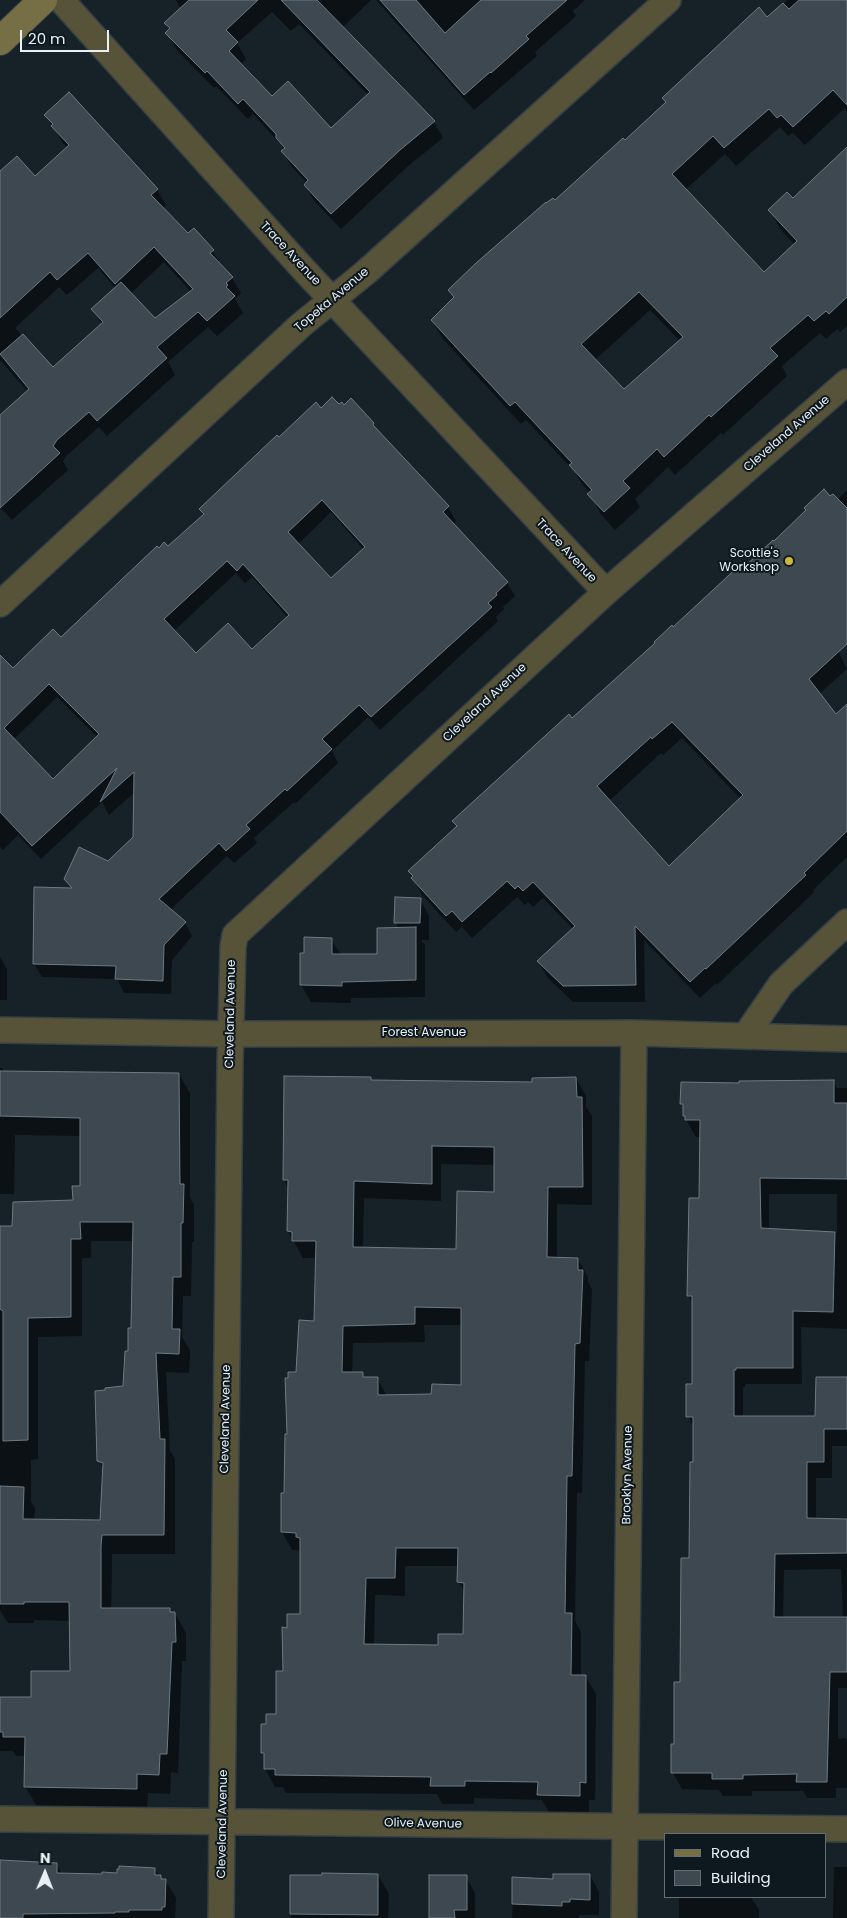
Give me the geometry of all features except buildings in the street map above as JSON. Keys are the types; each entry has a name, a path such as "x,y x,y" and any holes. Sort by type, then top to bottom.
{"main road":[{"path":"0,41 44,0"}],"street":[{"name":"Trace Avenue","path":"60,0 332,300 606,592"},
{"name":"Topeka Avenue","path":"0,604 301,326 365,273 668,0"},
{"name":"Cleveland Avenue","path":"221,1918 230,1034 235,935 606,592 847,382"},
{"path":"746,1035 781,984 847,922"},
{"name":"Forest Avenue","path":"0,1030 230,1034 634,1033 847,1039"},
{"name":"Brooklyn Avenue","path":"624,1918 634,1033"},
{"name":"Olive Avenue","path":"0,1819 847,1829"}],"place":[{"name":"Scottie's Workshop","path":"789,561"}]}
